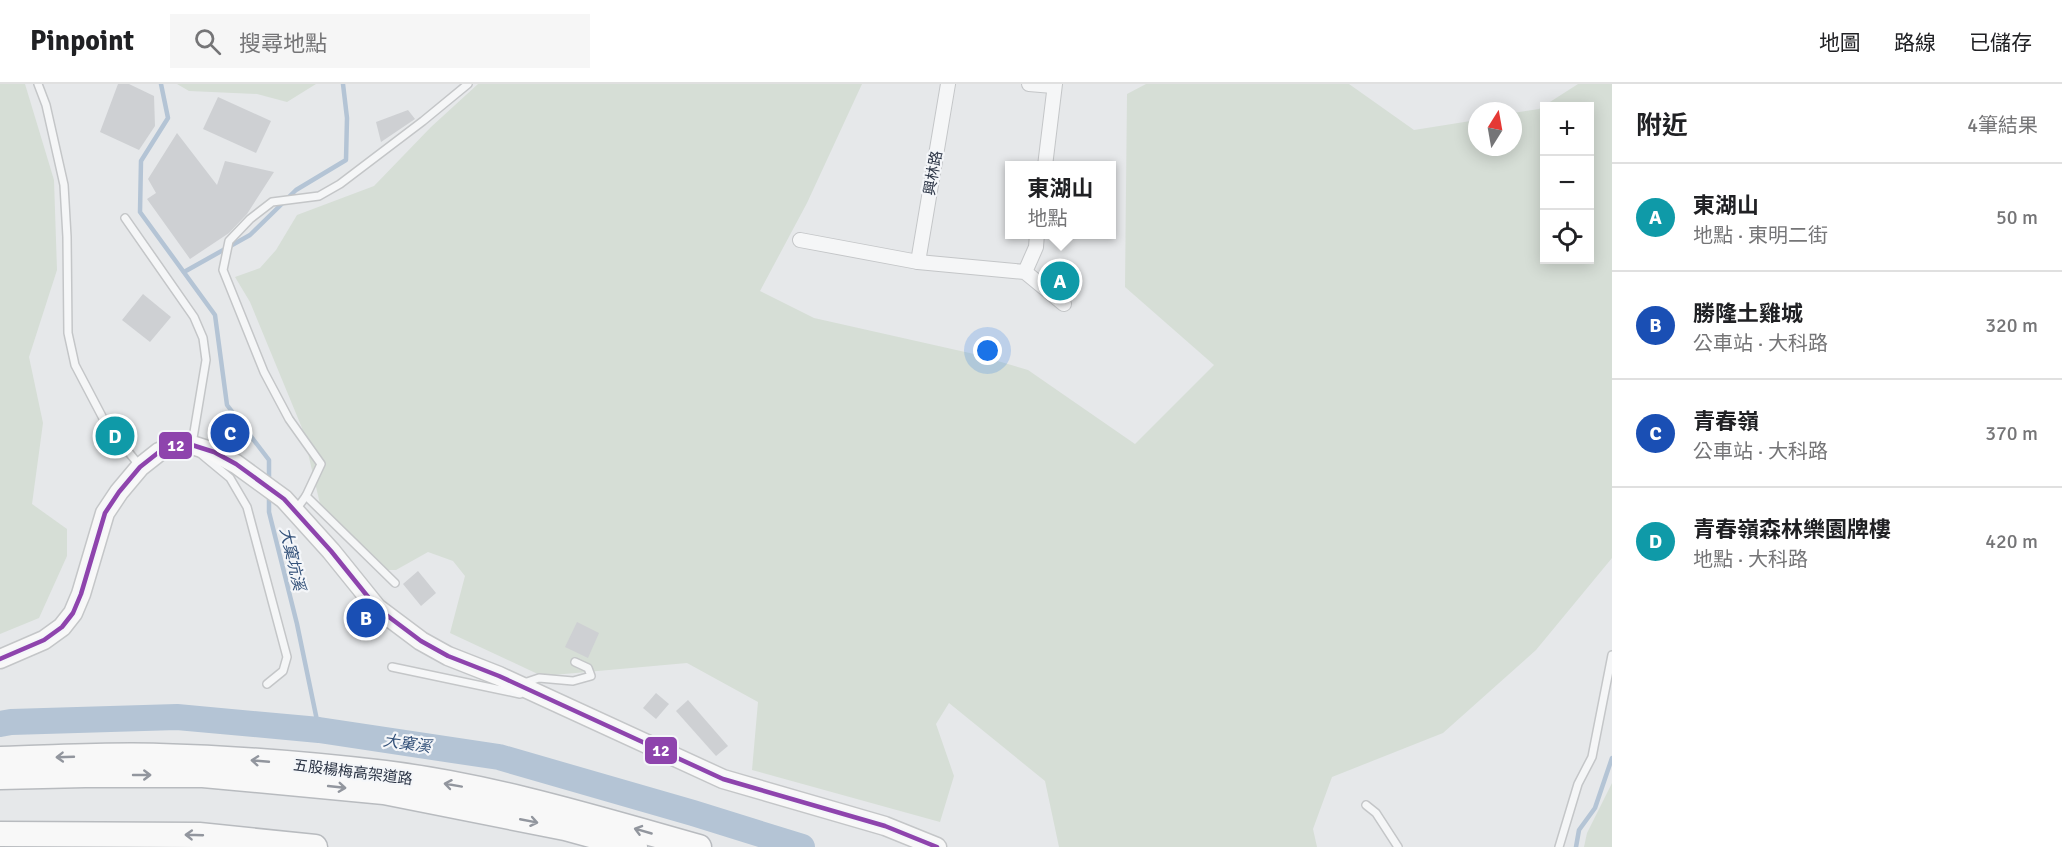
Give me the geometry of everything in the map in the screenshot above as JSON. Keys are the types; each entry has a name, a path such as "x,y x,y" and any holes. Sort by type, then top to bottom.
{"highway":[{"name":"五股楊梅高架道路","path":"0,759 156,756 239,759 387,773 506,795 699,847"},
{"name":"五股楊梅高架道路","path":"0,777 85,774 203,775 384,792 565,828 635,847"},
{"path":"0,834 199,835 315,847"}],"street":[{"name":"興林路","path":"918,262 948,84"},
{"path":"1029,84 1054,85 1045,161"},
{"path":"1025,272 1036,247 1037,239"},
{"path":"800,240 918,262 1025,272 1064,304"},
{"path":"0,659 44,640 62,627 73,613 81,594 105,513 119,492 140,468 159,452 176,445 192,446 214,452 262,483 290,505 377,608 420,641 448,656 519,685 723,779 885,826 937,847"}],"lane":[{"path":"38,84 46,105 64,185 68,333 75,365 106,424 140,468"},
{"path":"290,505 306,496 321,464 289,419 264,372 223,270 229,241 250,219 272,202 320,196 340,184 468,84"},
{"path":"124,218 194,317 203,338 206,360 192,446 230,478 247,507 287,657 283,671 267,684"},
{"path":"306,496 395,583"},
{"path":"1559,847 1578,784 1592,757 1612,655"},
{"path":"519,685 539,678 573,681 591,676 588,668 574,662"},
{"path":"392,667 552,700"},
{"path":"1366,805 1376,813 1398,847"}],"shaded area":[{"path":"0,84 25,84 54,180 57,270 29,357 43,423 32,504 67,529 67,556 39,618 0,634"},
{"path":"177,84 316,84 287,102 257,94 189,91"},
{"path":"478,84 862,84 807,203 760,291 814,318 974,354 1028,370 1135,444 1214,365 1125,287 1127,94 1146,84 1349,84 1414,130 1468,121 1468,156 1522,156 1522,112 1540,108 1540,264 1594,264 1594,102 1550,102 1578,84 1612,84 1612,558 1536,650 1443,733 1332,777 1313,829 1317,847 1059,847 1045,781 949,703 936,724 954,776 940,822 752,770 758,702 687,663 542,676 450,633 465,576 453,561 428,552 396,570 379,570 321,508 302,428 250,302 235,277 260,268 276,250 297,215 374,186 431,127"},
{"path":"1612,783 1612,847 1584,847 1587,833"}],"building":[{"path":"118,84 129,84 154,96 155,126 139,150 100,132"},
{"path":"218,97 271,121 256,153 203,129"},
{"path":"408,110 415,119 381,142 376,122"},
{"path":"177,133 217,185 225,161 274,172 247,214 229,233 190,259 147,199 156,193 148,179"},
{"path":"143,294 171,317 150,342 122,320"},
{"path":"418,571 436,593 421,606 403,584"},
{"path":"577,622 599,633 588,658 565,647"},
{"path":"656,693 669,704 656,719 643,708"},
{"path":"688,700 728,746 716,756 676,711"}],"waterway":[{"name":"大窠坑溪","path":"161,84 168,118 141,161 140,212 215,315 227,405 269,460 269,483"},
{"name":"大窠坑溪","path":"184,272 250,235 296,190 346,160 347,118 343,84"},
{"name":"大窠坑溪","path":"269,494 269,512 297,624 319,730"},
{"name":"大窠溪","path":"0,724 177,717 319,730 499,757 802,847"},
{"path":"1576,847 1579,830 1595,808 1612,758"}],"transit line":[{"name":"12","path":"0,659 44,640 62,627 73,613 81,594 105,513 119,492 140,467 159,452 176,445 192,445 214,452 236,464 284,499 331,551 377,608 421,641 448,656 499,676 723,779 885,826 937,847"}],"place":[{"name":"東湖山","path":"1060,281"},
{"name":"青春嶺","path":"230,433"},
{"name":"青春嶺森林樂園牌樓","path":"115,436"},
{"name":"勝隆土雞城","path":"366,618"}]}
